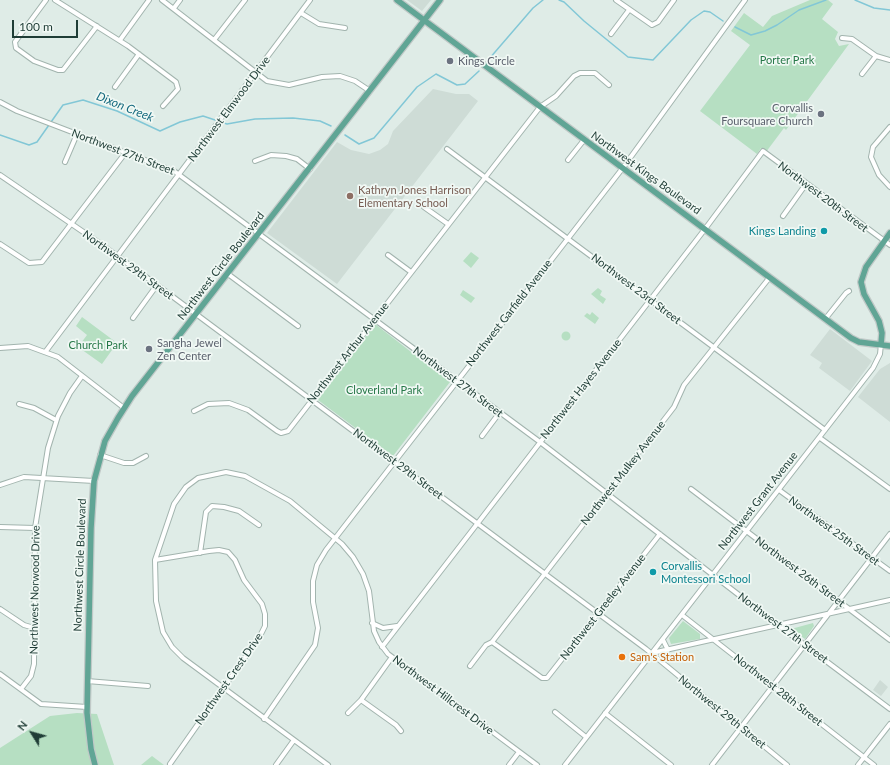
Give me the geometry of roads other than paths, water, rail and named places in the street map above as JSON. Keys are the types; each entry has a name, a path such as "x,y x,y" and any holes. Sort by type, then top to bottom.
{"main road":[{"name":"Northwest Kings Boulevard","path":"397,0 622,169 856,340 890,346"},
{"name":"Northwest Circle Boulevard","path":"95,765 90,740 87,706 90,528 94,481 100,455 110,430 124,408 196,314 440,0"},
{"name":"Northwest Grant Avenue","path":"881,344 882,333 880,321 864,294 861,282 866,267 890,233"}],"street":[{"path":"46,0 15,42 16,48 34,61 56,70 63,70 97,26"},
{"path":"55,0 120,40 176,82 178,86 163,106"},
{"path":"120,40 149,0"},
{"path":"162,0 267,81 284,85 322,77 340,76 355,81 370,91"},
{"path":"174,8 180,0"},
{"path":"214,40 245,0"},
{"name":"Northwest Elmwood Drive","path":"46,351 310,0"},
{"path":"616,0 650,25 655,25 674,0"},
{"name":"Northwest Garfield Avenue","path":"264,719 315,645 318,628 312,596 313,581 319,561 335,538 457,380 622,169 746,0"},
{"path":"611,34 629,10"},
{"path":"301,13 318,24 345,28"},
{"path":"842,38 852,39 876,56 890,60"},
{"path":"115,87 140,54"},
{"path":"862,74 876,56"},
{"name":"Northwest Arthur Avenue","path":"194,411 208,404 229,403 248,410 277,431 284,433 290,429 540,107 556,96 574,76 580,73 595,73 609,85"},
{"name":"Northwest 27th Street","path":"0,102 55,126 126,152 179,174 608,493 778,625 890,709"},
{"path":"890,126 873,147 871,157 879,175 890,187"},
{"path":"65,162 77,134"},
{"path":"568,160 584,140"},
{"name":"Northwest 23rd Street","path":"447,149 825,430"},
{"name":"Northwest 20th Street","path":"763,151 890,245"},
{"name":"Northwest Hayes Avenue","path":"382,647 705,229 763,151"},
{"path":"0,244 26,261 38,264 46,260 126,152"},
{"path":"255,161 271,155 286,156 297,159 310,169"},
{"name":"Northwest 29th Street","path":"0,175 157,285 598,613 652,654 787,765"},
{"path":"783,216 806,184"},
{"path":"424,207 448,224"},
{"path":"388,255 411,272"},
{"path":"228,274 298,326"},
{"name":"Northwest Mulkey Avenue","path":"470,666 486,645 492,642 674,408 684,385 770,277"},
{"path":"133,318 157,285"},
{"path":"826,318 846,293 849,292"},
{"name":"Northwest Grant Avenue","path":"565,765 873,368 880,354 881,344"},
{"path":"0,347 28,346 46,351 58,357 124,408"},
{"name":"Northwest Norwood Drive","path":"21,689 33,672 35,528 48,448 56,420 67,397 82,376"},
{"path":"19,404 34,408 56,420"},
{"path":"482,436 500,412"},
{"path":"820,438 890,489"},
{"path":"100,455 124,463 133,463 146,456"},
{"name":"Northwest Hillcrest Drive","path":"328,765 183,658 166,638 160,625 156,601 155,560 171,512 182,492 194,481 219,472 239,474 278,494 335,538 349,552 363,574 369,591 372,623 382,647 392,657 537,765"},
{"path":"0,485 15,478 43,477 94,481"},
{"name":"Northwest 26th Street","path":"692,489 890,640"},
{"name":"Northwest 25th Street","path":"779,490 890,571"},
{"path":"200,553 206,512 210,508 224,507 238,511 259,525"},
{"path":"0,527 35,528"},
{"name":"Northwest Greeley Avenue","path":"492,642 545,679 660,534"},
{"path":"712,765 890,534"},
{"name":"Northwest Crest Drive","path":"155,560 219,550 231,553 244,580 262,604 265,614 262,632 170,764"},
{"path":"652,654 890,600"},
{"path":"0,609 24,625 34,628"},
{"name":"Northwest 28th Street","path":"682,615 874,765"},
{"path":"372,623 383,628 397,626"},
{"path":"663,640 668,650"},
{"path":"348,713 361,700 392,657"},
{"path":"0,674 44,705 87,706"},
{"path":"87,681 148,686"},
{"path":"361,700 396,725 401,731"},
{"path":"555,712 586,737"},
{"path":"605,713 671,765"},
{"path":"858,765 890,724"},
{"path":"276,765 294,740"},
{"path":"509,765 519,752"}],"waterway":[{"name":"Dixon Creek","path":"489,59 533,8 543,0"},
{"name":"Dixon Creek","path":"559,0 564,2 584,21 628,57 653,60 691,20 704,11 710,12 723,21"},
{"name":"Dixon Creek","path":"735,27 751,35 765,31 777,25 799,10 826,0"},
{"name":"Dixon Creek","path":"855,0 874,8 890,10"},
{"name":"Dixon Creek","path":"345,135 359,144 374,138 417,87 436,74 457,85 465,84 479,71"},
{"name":"Dixon Creek","path":"0,135 29,145 37,142 63,105 83,100 117,111 160,131 180,122 203,116 227,124 255,119 293,118 320,121 331,126"}],"place":[{"name":"Kings Circle","path":"450,61"},
{"name":"Corvallis Foursquare Church","path":"821,114"},
{"name":"Kathryn Jones Harrison Elementary School","path":"350,196"},
{"name":"Kings Landing","path":"824,231"},
{"name":"Sangha Jewel Zen Center","path":"149,349"},
{"name":"Corvallis Montessori School","path":"653,572"},
{"name":"Sam's Station","path":"622,657"}],"park label":[{"name":"Porter Park","path":"787,60"},
{"name":"Church Park","path":"98,345"},
{"name":"Cloverland Park","path":"384,390"}]}
